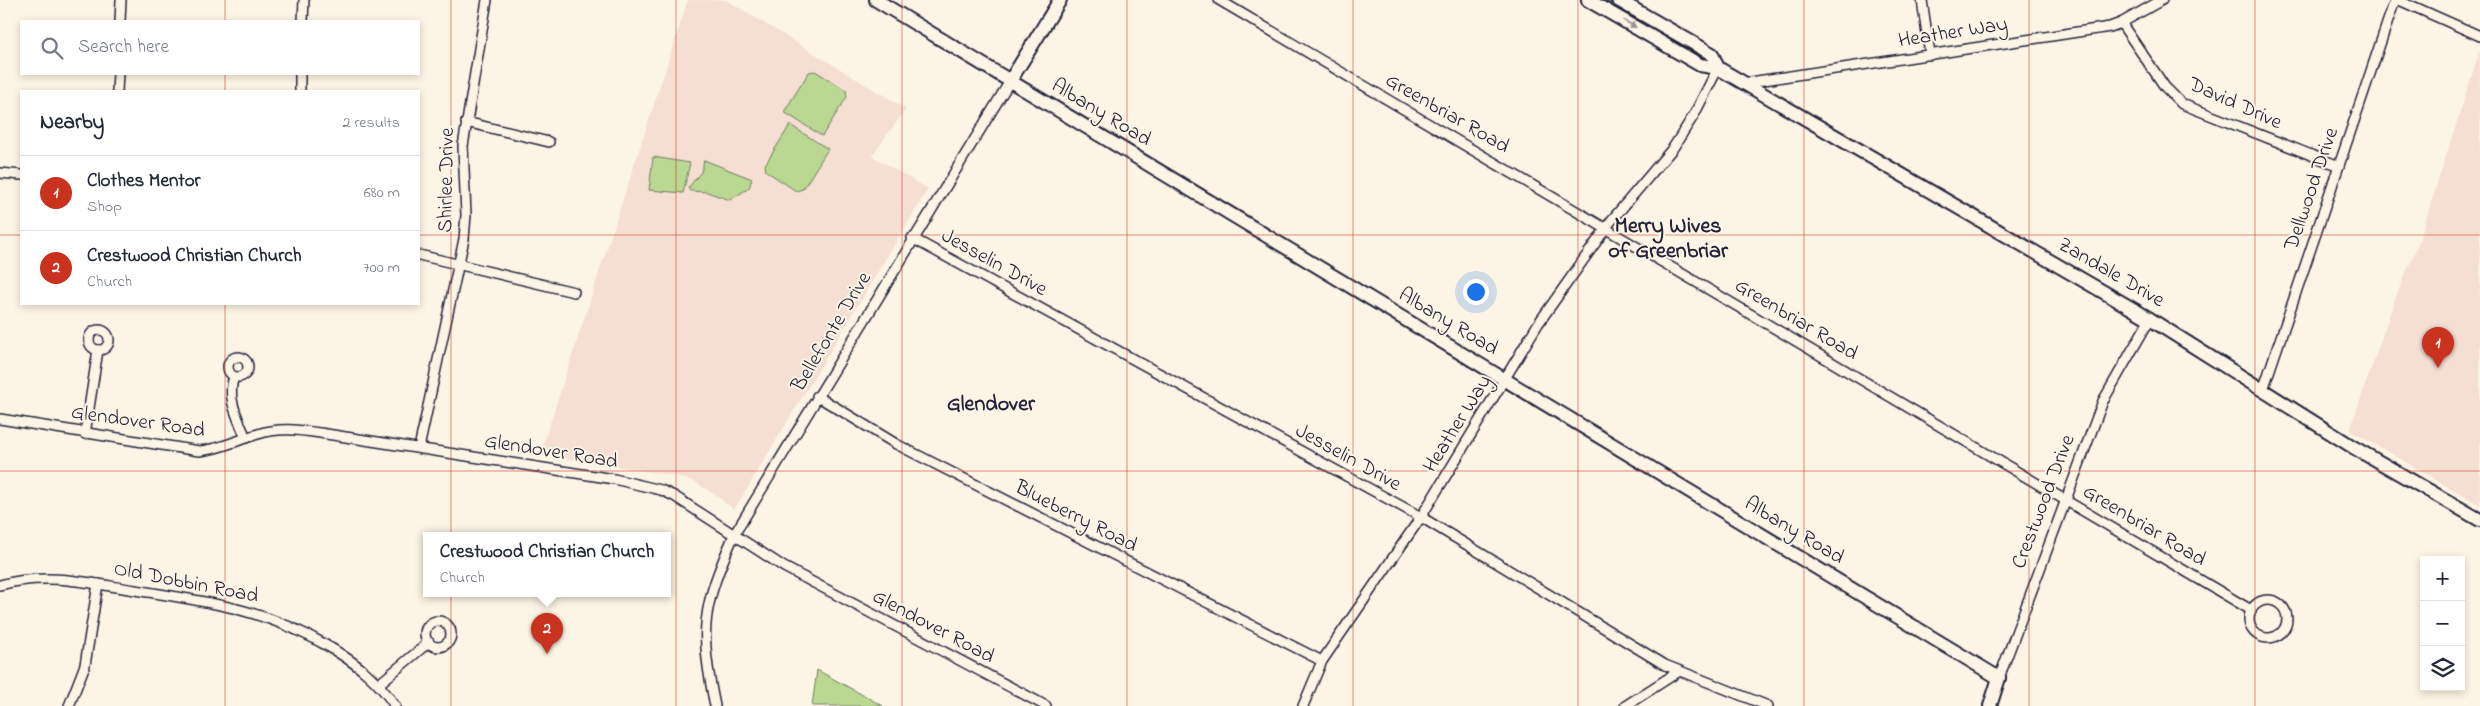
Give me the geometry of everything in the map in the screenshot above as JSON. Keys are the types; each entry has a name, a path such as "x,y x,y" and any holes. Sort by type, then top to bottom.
{"street":[{"path":"120,0 120,20"},
{"path":"303,20 304,0"},
{"name":"Shirlee Drive","path":"419,448 459,264 466,215 463,146 487,0"},
{"name":"Albany Road","path":"876,0 1999,678"},
{"name":"Bellefonte Drive","path":"716,706 706,655 705,616 712,586 734,535 912,238 1060,0"},
{"name":"Greenbriar Road","path":"1219,0 2251,610"},
{"name":"Zandale Drive","path":"1588,0 1700,65 1718,68 2150,319 2353,447 2480,520"},
{"name":"Zandale Drive","path":"1618,0 1712,54 1718,68"},
{"path":"1922,0 1930,54"},
{"name":"Heather Way","path":"1744,83 2121,23 2162,0"},
{"path":"2397,0 2480,36"},
{"name":"Dellwood Drive","path":"2263,390 2397,0"},
{"name":"David Drive","path":"2121,23 2165,87 2182,104 2339,166"},
{"name":"Heather Way","path":"1303,706 1322,661 1420,517 1538,324 1607,228 1672,148 1694,115 1718,68"},
{"path":"117,90 118,75"},
{"path":"300,75 300,90"},
{"path":"466,122 549,142"},
{"path":"0,173 20,174"},
{"name":"Jesselin Drive","path":"912,238 1420,517 1678,672 1768,706"},
{"path":"420,255 574,292"},
{"name":"Crestwood Drive","path":"1990,706 2109,389 2150,319"},
{"path":"85,434 98,350"},
{"path":"234,377 230,388 231,399 246,438"},
{"name":"Blueberry Road","path":"817,396 896,444 1322,661"},
{"name":"Glendover Road","path":"0,419 199,451 228,446 246,438 285,429 614,479 661,490 704,513 784,567 1046,706"},
{"name":"Old Dobbin Road","path":"0,585 40,578 57,578 216,603 268,616 317,640 347,658 379,684 395,706"},
{"path":"69,706 85,665 98,584"},
{"path":"2266,600 2279,604 2286,614 2286,626 2278,636 2272,638 2259,637 2250,628 2251,610 2260,602 2266,600"},
{"path":"379,684 428,642"},
{"path":"1625,706 1678,672"}],"shaded area":[{"path":"688,0 726,0 906,109 872,156 928,189 734,510 695,482 676,476 540,454"},
{"path":"2480,50 2480,505 2350,430 2395,299 2417,247"}],"green space":[{"path":"815,71 846,90 847,97 822,136 784,112 809,72"},
{"path":"790,125 828,149 803,189 796,191 766,171 765,165"},
{"path":"653,157 690,163 683,193 649,190"},
{"path":"704,160 752,179 749,188 730,200 707,192 690,191 688,188 701,172"},
{"path":"817,670 883,706 812,706"}],"waterway":[{"path":"1605,0 1705,59"}],"place":[{"name":"Clothes Mentor","path":"2438,368"},
{"name":"Crestwood Christian Church","path":"547,654"}],"district":[{"name":"Merry Wives of Greenbriar","path":"1668,240"},
{"name":"Glendover","path":"991,405"}]}
